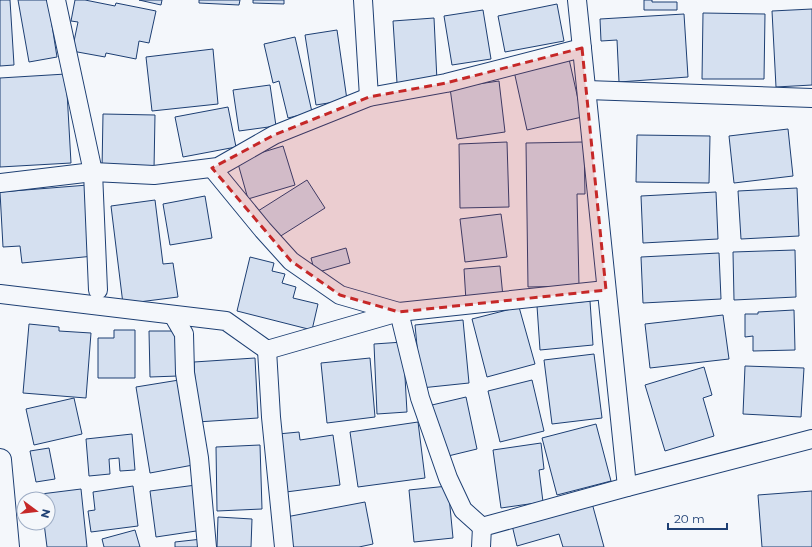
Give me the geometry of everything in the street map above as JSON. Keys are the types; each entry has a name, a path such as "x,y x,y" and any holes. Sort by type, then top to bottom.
{"main road":[{"path":"0,460 8,547"}],"street":[{"path":"56,0 93,172 98,290"},
{"path":"363,0 369,98"},
{"path":"577,0 627,487"},
{"path":"0,183 93,172 154,175 218,167 274,135 369,98 446,83 582,48"},
{"path":"587,90 812,98"},
{"path":"212,168 291,261 340,295 399,312"},
{"path":"267,350 399,312 606,290"},
{"path":"0,294 226,321 267,350"},
{"path":"399,312 420,398 448,478 463,510 482,527"},
{"path":"172,314 184,334 185,373 199,458 207,547"},
{"path":"267,350 271,417 284,547"},
{"path":"482,527 627,487 812,439"},
{"path":"481,547 482,527"}],"highlighted area":[{"path":"582,48 606,290 399,312 340,295 291,261 212,168 274,135 369,97 446,83"}],"building":[{"path":"0,0 10,0 14,65 0,66"},
{"path":"18,0 48,0 57,57 29,62"},
{"path":"75,0 85,0 115,6 116,3 156,11 149,43 139,41 136,59 106,53 105,57 72,51 78,22 71,21"},
{"path":"139,0 162,0 161,5"},
{"path":"199,0 240,0 239,5 199,3"},
{"path":"253,0 284,0 284,4 253,3"},
{"path":"644,0 652,0 652,2 677,2 677,10 644,10"},
{"path":"557,4 564,41 505,52 498,16"},
{"path":"812,9 812,85 776,87 772,11"},
{"path":"483,10 491,59 452,65 444,16"},
{"path":"703,13 765,14 764,79 702,79"},
{"path":"684,14 688,77 619,82 617,40 601,41 600,19"},
{"path":"434,18 437,81 397,83 393,21"},
{"path":"337,30 347,100 316,105 305,35"},
{"path":"295,37 312,112 288,118 279,81 273,83 264,44"},
{"path":"213,49 218,104 152,111 146,57"},
{"path":"569,59 582,117 527,130 514,71"},
{"path":"66,74 71,163 0,167 0,78"},
{"path":"499,81 505,132 457,139 450,88"},
{"path":"270,85 276,126 239,131 233,90"},
{"path":"228,107 236,147 183,157 175,117"},
{"path":"103,114 155,115 154,169 102,169"},
{"path":"788,129 793,176 734,183 729,136"},
{"path":"637,135 710,136 709,183 636,182"},
{"path":"507,142 509,207 460,208 459,144"},
{"path":"584,142 585,194 577,194 579,286 528,287 526,143"},
{"path":"283,146 295,185 248,199 237,160"},
{"path":"307,180 325,208 276,239 258,211"},
{"path":"88,185 94,256 22,263 20,246 3,247 0,192"},
{"path":"797,188 799,236 741,239 738,191"},
{"path":"716,192 718,239 643,243 641,196"},
{"path":"205,196 212,238 170,245 163,204"},
{"path":"155,200 163,264 173,263 178,297 123,304 111,206"},
{"path":"501,214 507,257 465,262 460,219"},
{"path":"346,248 350,263 315,273 311,258"},
{"path":"795,250 796,297 734,300 733,252"},
{"path":"719,253 721,299 643,303 641,257"},
{"path":"250,257 274,263 272,271 285,274 282,283 296,287 293,298 318,304 312,330 237,311"},
{"path":"500,266 503,297 466,301 464,269"},
{"path":"590,301 593,345 540,350 537,306"},
{"path":"519,307 535,364 487,377 472,319"},
{"path":"794,310 795,350 753,351 753,336 745,337 745,314"},
{"path":"723,315 729,359 650,368 645,324"},
{"path":"463,320 469,383 421,388 415,325"},
{"path":"29,324 59,327 59,331 91,333 86,398 23,393"},
{"path":"114,330 135,330 135,378 98,378 98,338 114,338"},
{"path":"149,331 178,331 178,376 150,377"},
{"path":"403,342 407,412 377,414 374,344"},
{"path":"594,354 602,418 552,424 544,360"},
{"path":"255,358 258,418 197,422 194,362"},
{"path":"370,358 375,417 327,423 321,363"},
{"path":"745,366 804,368 801,417 743,414"},
{"path":"704,367 712,395 703,398 714,436 665,451 645,385"},
{"path":"179,380 193,465 150,473 136,387"},
{"path":"532,380 544,431 500,442 488,391"},
{"path":"466,397 477,449 444,457 432,405"},
{"path":"74,398 82,434 34,445 26,409"},
{"path":"418,422 425,478 358,487 350,432"},
{"path":"596,424 611,481 557,495 542,438"},
{"path":"299,432 300,440 333,435 340,485 286,492 278,434"},
{"path":"132,434 135,470 120,471 119,458 109,459 110,474 89,476 86,439"},
{"path":"541,443 544,469 539,470 543,502 501,508 493,450"},
{"path":"260,445 262,509 217,511 216,447"},
{"path":"49,448 55,479 36,482 30,451"},
{"path":"196,485 203,530 156,537 150,491"},
{"path":"133,486 138,526 91,532 88,511 95,510 93,492"},
{"path":"448,486 453,538 414,542 409,490"},
{"path":"81,489 87,547 47,547 45,531 56,531 56,492"},
{"path":"812,491 812,547 762,547 758,495"},
{"path":"365,502 373,544 359,547 291,547 286,517"},
{"path":"592,503 604,547 563,547 559,534 517,546 512,525"},
{"path":"218,517 252,519 251,547 217,547"},
{"path":"135,530 140,547 104,547 102,539"},
{"path":"202,539 202,547 175,547 175,542"}]}
